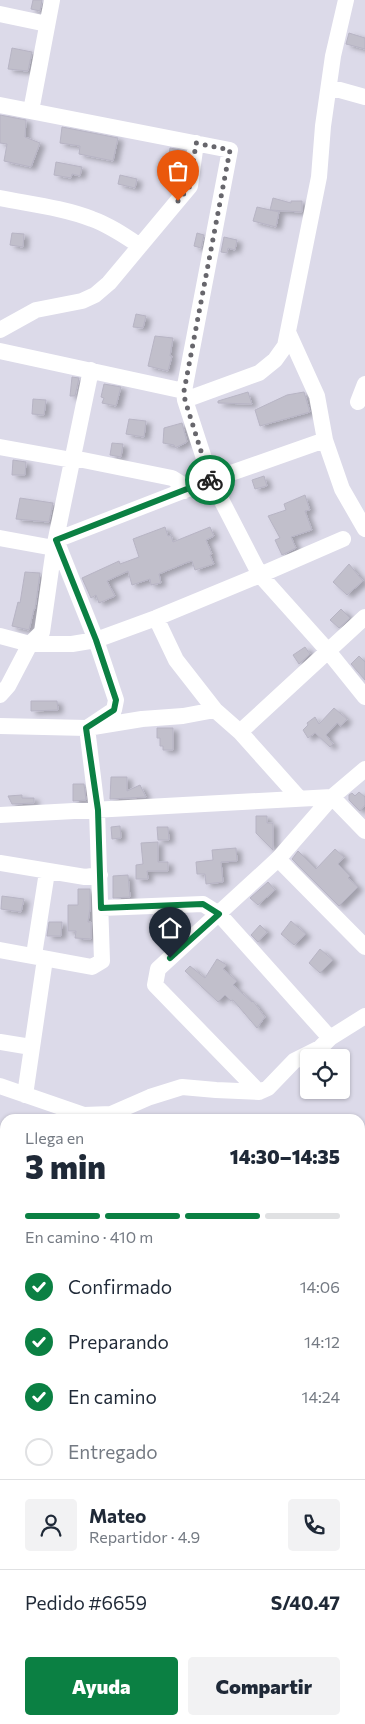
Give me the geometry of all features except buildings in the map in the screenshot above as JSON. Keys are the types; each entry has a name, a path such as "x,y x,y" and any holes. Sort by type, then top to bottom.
{"street":[{"path":"31,111 52,0"},
{"path":"0,351 91,370 185,395 259,373 275,360 285,346 288,332 318,177 333,56 346,0"},
{"path":"0,14 47,24"},
{"path":"328,86 365,97"},
{"path":"0,105 230,150 185,395 211,480 260,575 328,650 365,696"},
{"path":"0,330 36,310 82,301 95,295 109,283 190,186 196,143"},
{"path":"0,198 92,219 115,230 140,246"},
{"path":"288,332 316,396 325,440 342,489 365,529"},
{"path":"0,695 8,686 30,644 42,632 72,460 91,370"},
{"path":"358,402 365,384"},
{"path":"0,538 57,551 184,491 325,440"},
{"path":"0,447 72,460 83,460 172,478 180,483 184,491"},
{"path":"0,636 30,644 72,644 96,640 156,618 343,539"},
{"path":"57,551 96,640 116,700 114,710 86,728"},
{"path":"240,732 365,616"},
{"path":"156,618 176,660 215,710 240,732 300,800"},
{"path":"0,726 86,728 142,719 183,716 215,710"},
{"path":"0,950 92,967 102,961 98,810 86,728"},
{"path":"259,1092 155,985 158,969 278,859 332,798 365,769"},
{"path":"0,816 332,798 365,831"},
{"path":"278,859 365,947"},
{"path":"0,863 85,877 100,875"},
{"path":"25,1095 32,1047 47,872"},
{"path":"101,908 203,904 219,914 330,1038"},
{"path":"111,1114 150,1097 182,1087 259,1092 268,1088 294,1061 320,1048 330,1038 365,1016"},
{"path":"0,1042 32,1047"},
{"path":"0,1086 81,1114"}],"way so far":[{"path":"178,201 190,186 196,143 230,150 184,391 185,400 210,480"}],"route":[{"path":"170,958 219,914 203,904 101,908 98,810 86,728 114,710 116,700 96,640 56,540 210,480"}]}
